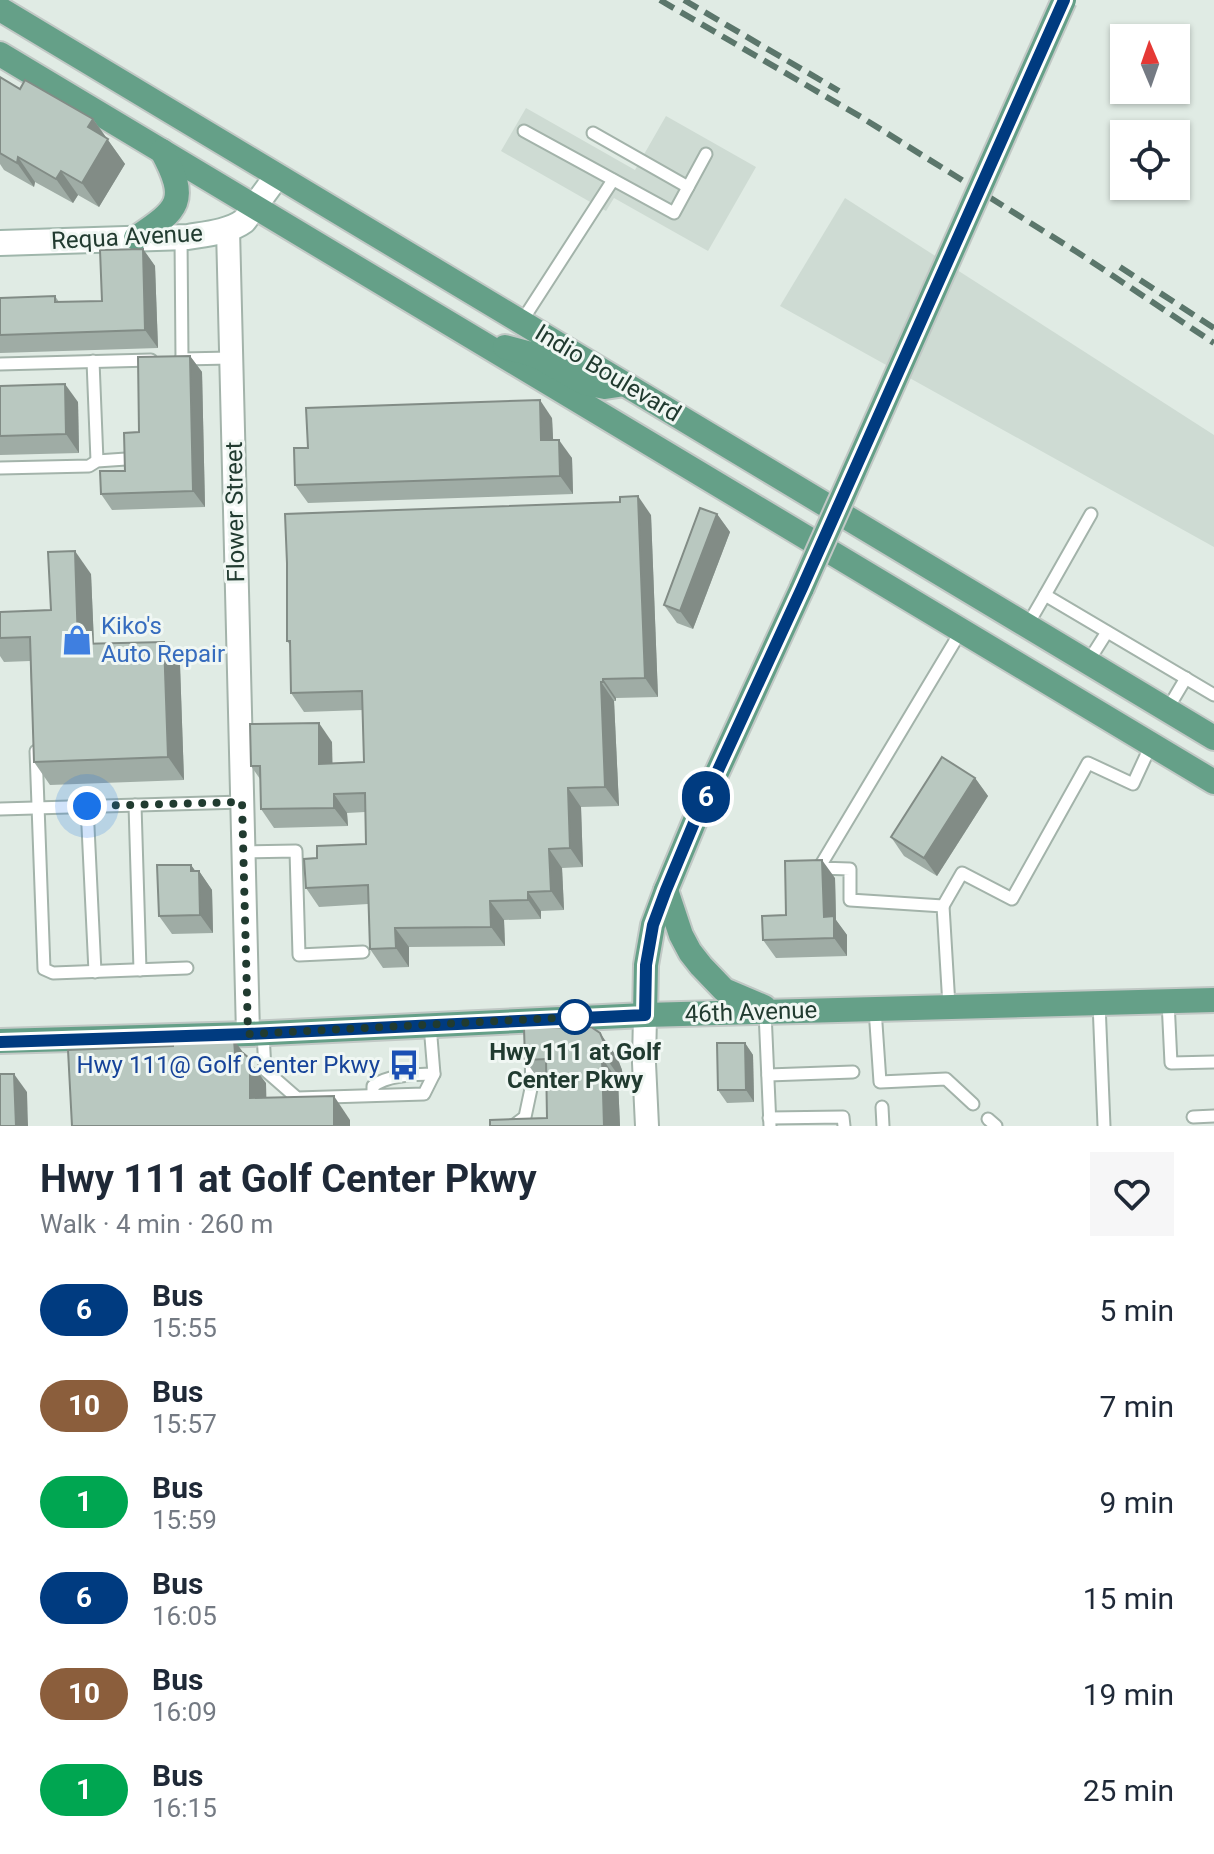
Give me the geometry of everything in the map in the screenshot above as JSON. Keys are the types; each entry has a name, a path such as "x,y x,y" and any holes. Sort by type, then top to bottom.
{"main road":[{"path":"645,1015 646,965 653,925 666,890 1064,0"},
{"name":"Indio Boulevard","path":"0,9 1214,738"},
{"name":"Indio Boulevard","path":"0,54 1214,782"},
{"path":"136,238 165,218 177,198 174,173 162,151"},
{"path":"476,339 535,355 585,383 605,387 625,384"},
{"path":"666,890 681,935 701,966 724,990 769,1011"},
{"name":"46th Avenue","path":"0,1041 255,1034 430,1025 529,1032 645,1015 1214,1000"}],"street":[{"name":"Requa Avenue","path":"0,243 208,234 239,225 277,176"},
{"name":"Flower Street","path":"228,229 243,852 255,1034"},
{"path":"645,1015 647,1126"}],"lane":[{"path":"524,131 674,213 706,154"},
{"path":"593,133 688,187"},
{"path":"522,321 613,180"},
{"path":"181,237 182,359"},
{"path":"0,364 231,358"},
{"path":"93,361 97,461"},
{"path":"0,468 89,466 97,461 126,459"},
{"path":"1027,626 1091,514"},
{"path":"1045,595 1214,695"},
{"path":"943,906 850,900 850,869 819,868 961,630"},
{"path":"1088,662 1107,632"},
{"path":"1167,710 1186,678"},
{"path":"35,734 44,969 53,973 187,968"},
{"path":"949,1006 943,906 962,873 1012,899 1088,763 1133,784 1151,744"},
{"path":"0,809 242,802"},
{"path":"135,805 140,970"},
{"path":"87,806 95,972"},
{"path":"243,852 296,851 299,955 363,952"},
{"path":"1168,1001 1171,1063 1214,1062"},
{"path":"1099,1003 1104,1126"},
{"path":"875,1008 880,1082 946,1079 973,1104"},
{"path":"769,1011 770,1122 843,1117 844,1126"},
{"path":"255,1034 265,1070 297,1098 424,1094 434,1074 430,1025"},
{"path":"513,1126 525,1117 532,1084 529,1032"},
{"path":"768,1075 853,1072"},
{"path":"373,1095 373,1086 386,1080 434,1074"},
{"path":"882,1107 883,1126"},
{"path":"1193,1117 1214,1116"}],"shaded area":[{"path":"526,108 635,170 666,116 756,167 708,251 614,198 606,211 501,151"},
{"path":"845,198 1214,435 1214,547 780,306"}],"building":[{"path":"0,77 20,89 25,80 93,119 88,127 108,139 82,183 61,171 56,179 18,157 17,163 0,153"},
{"path":"143,249 145,330 0,335 0,298 55,296 55,302 102,301 100,250"},
{"path":"190,356 193,491 101,494 100,471 125,471 124,433 139,432 138,357"},
{"path":"65,384 66,434 0,436 0,386"},
{"path":"540,400 541,440 559,440 560,476 295,485 294,448 308,448 306,408"},
{"path":"638,496 645,678 603,679 601,682 605,787 568,788 570,848 549,849 551,891 528,892 528,900 490,901 491,927 395,928 396,948 370,949 368,885 306,888 304,859 317,858 317,846 366,844 365,793 334,794 334,808 261,809 260,766 251,766 250,724 319,723 319,764 364,762 362,691 291,693 285,514 620,502 620,497"},
{"path":"700,508 717,514 680,611 664,605"},
{"path":"75,551 78,644 164,642 168,757 34,762 30,637 0,638 0,612 51,610 48,552"},
{"path":"942,757 975,778 924,858 891,837"},
{"path":"822,860 824,917 834,916 834,938 763,940 762,916 786,915 785,861"},
{"path":"157,865 191,865 191,871 199,871 200,915 159,916"},
{"path":"591,1027 600,1033 606,1047 606,1058 602,1058 604,1126 490,1126 490,1120 547,1118 546,1059 525,1060 524,1028"},
{"path":"234,1040 235,1053 243,1053 250,1059 250,1098 334,1096 334,1126 72,1126 68,1050 173,1046 173,1041"},
{"path":"717,1043 745,1043 746,1090 718,1090"},
{"path":"0,1074 14,1074 16,1126 0,1126"}],"railway":[{"path":"660,0 861,117 1077,252 1214,343"},
{"path":"684,0 839,91"},
{"path":"1120,267 1214,328"}],"bus line":[{"name":"6","path":"0,1042 645,1015 646,965 653,925 666,890 1064,0"}],"place":[{"name":"Kiko's Auto Repair","path":"77,640"},
{"name":"Hwy 111 at Golf Center Pkwy","path":"575,1017"},
{"name":"Hwy 111@ Golf Center Pkwy","path":"404,1065"}],"route":[{"path":"87,806 242,802 248,1034 578,1017 575,1017"}]}
